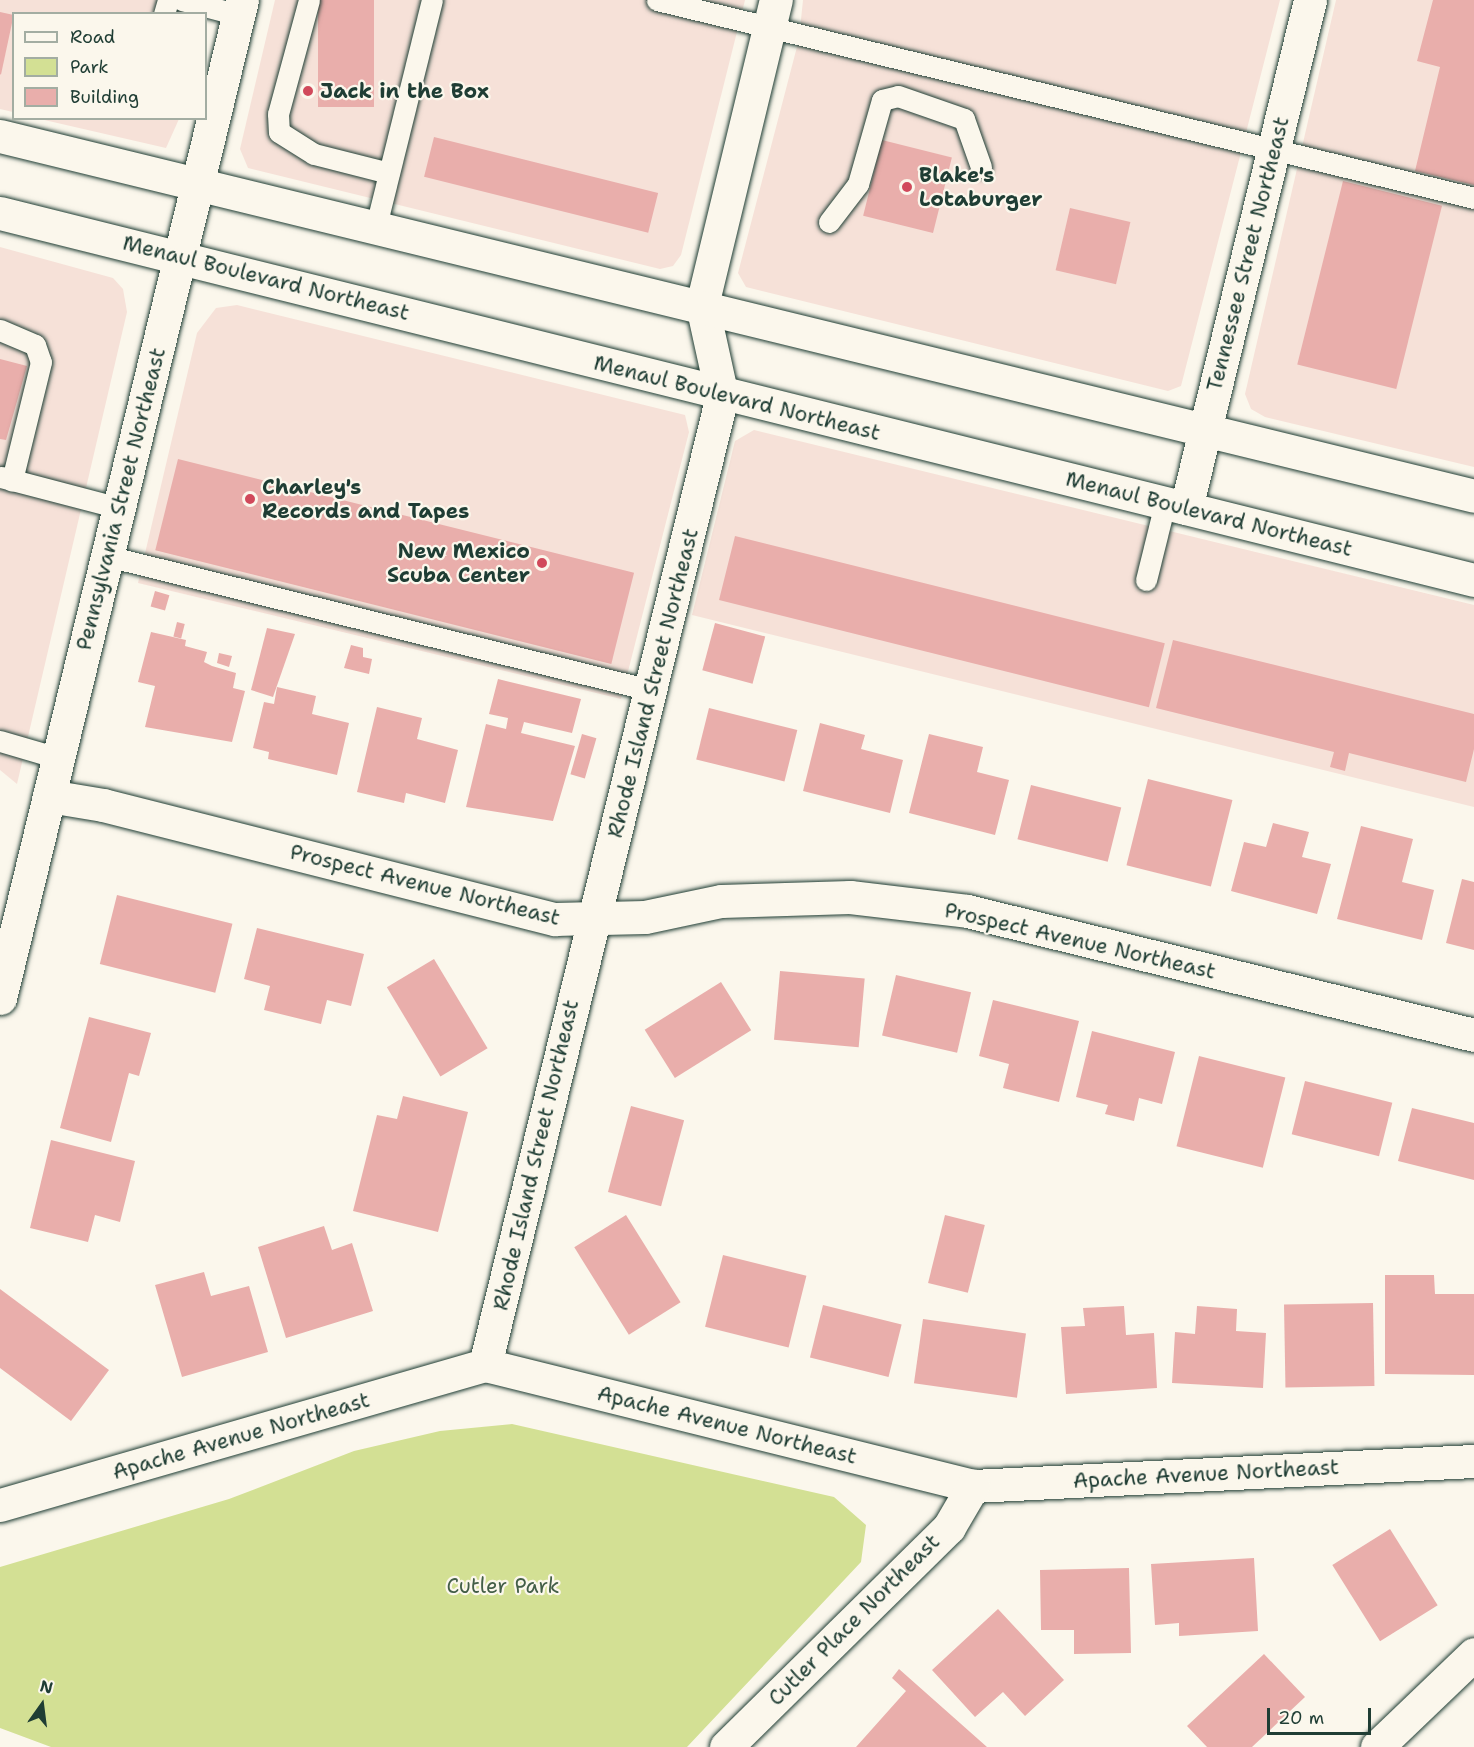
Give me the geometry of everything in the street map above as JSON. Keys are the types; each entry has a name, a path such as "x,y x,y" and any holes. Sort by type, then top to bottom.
{"street":[{"name":"Tennessee Street Northeast","path":"1176,506 1206,428 1310,0"},
{"name":"Pennsylvania Street Northeast","path":"0,993 241,7"},
{"name":"Rhode Island Street Northeast","path":"485,1365 592,920 654,691 722,396 702,306 773,14"},
{"path":"0,136 1206,428 1474,496"},
{"name":"Menaul Boulevard Northeast","path":"0,213 180,256 722,396 1474,580"},
{"name":"Prospect Avenue Northeast","path":"49,796 103,805 555,919 592,920 645,917 721,901 850,897 967,911 1474,1035"},
{"name":"Apache Avenue Northeast","path":"0,1505 485,1365 973,1486 1474,1461"},
{"name":"Cutler Place Northeast","path":"726,1747 949,1527 973,1486"},
{"path":"1377,1747 1474,1654"}],"lane":[{"path":"182,0 241,7"},
{"path":"309,0 278,114 279,132 314,154 389,173"},
{"path":"376,226 432,0"},
{"path":"657,0 773,14 1274,148 1474,198"},
{"path":"829,222 858,184 882,100 898,96 964,119 981,167"},
{"path":"0,330 35,345 40,362 6,479 119,508"},
{"path":"1146,580 1176,506"},
{"path":"107,556 654,691"},
{"path":"0,741 58,759"}],"shaded area":[{"path":"0,0 208,0 205,12 12,12 12,112 0,109"},
{"path":"275,0 745,0 681,255 673,266 660,269 248,168 240,149"},
{"path":"803,0 1280,0 1181,386 1168,391 746,287 738,273 799,39"},
{"path":"1336,0 1474,0 1474,467 1265,417 1251,409 1245,394"},
{"path":"44,120 178,120 166,148"},
{"path":"0,247 113,278 123,289 127,312 17,784 0,770"},
{"path":"237,305 685,415 689,432 621,699 138,583 197,333 216,308"},
{"path":"754,430 1474,605 1474,807 692,615 735,441"}],"green space":[{"name":"Cutler Park","path":"512,1424 834,1497 866,1525 861,1562 687,1747 51,1747 0,1728 0,1567 229,1499 354,1451 440,1431"}],"building":[{"path":"318,0 374,0 374,107 318,107"},
{"path":"1433,0 1474,0 1474,185 1415,171 1440,67 1417,61"},
{"path":"0,12 12,15 0,74"},
{"path":"434,137 658,193 648,233 424,177"},
{"name":"Blake's Lotaburger","path":"882,140 952,157 933,233 863,216"},
{"path":"1343,181 1442,206 1396,389 1297,364"},
{"path":"1070,208 1130,222 1116,284 1056,270"},
{"path":"0,359 27,366 6,440 0,439"},
{"path":"178,459 634,573 611,664 155,550"},
{"path":"735,536 1165,643 1149,707 719,600"},
{"path":"155,591 169,595 165,611 151,606"},
{"path":"177,622 185,624 181,638 173,637"},
{"path":"715,623 765,636 753,684 702,670"},
{"path":"267,628 295,634 273,697 251,690"},
{"path":"151,632 186,640 185,646 207,652 204,662 236,673 233,688 245,691 232,742 145,727 155,686 138,682"},
{"path":"1173,640 1474,714 1474,749 1466,782 1349,753 1345,771 1330,767 1334,752 1156,708"},
{"path":"351,645 363,648 363,657 372,659 369,674 344,668"},
{"path":"219,653 232,656 229,667 217,663"},
{"path":"498,679 581,699 572,733 524,722 521,733 575,746 553,821 466,807 486,724 506,729 508,718 489,714"},
{"path":"277,687 316,696 312,714 349,723 337,775 268,759 269,752 253,748 264,702 274,704"},
{"path":"377,707 422,718 417,739 458,750 445,803 406,793 404,803 357,792"},
{"path":"709,708 797,730 784,781 696,759"},
{"path":"820,723 865,735 861,749 903,760 890,813 803,791"},
{"path":"582,734 596,738 585,779 570,774"},
{"path":"929,734 983,747 977,772 1009,780 995,835 909,813"},
{"path":"1148,779 1232,800 1211,886 1126,865"},
{"path":"1031,785 1121,807 1108,862 1017,839"},
{"path":"1273,823 1309,832 1302,857 1331,864 1317,914 1231,891 1244,842 1266,847"},
{"path":"1361,826 1413,839 1402,882 1434,890 1422,940 1337,919"},
{"path":"1462,879 1474,882 1474,950 1446,943"},
{"path":"117,895 232,924 215,993 100,964"},
{"path":"257,928 364,954 351,1006 327,1000 321,1024 264,1010 270,986 244,979"},
{"path":"434,959 488,1048 440,1076 387,987"},
{"path":"780,971 865,978 859,1047 774,1040"},
{"path":"896,975 971,992 957,1053 882,1035"},
{"path":"721,982 751,1030 675,1078 645,1030"},
{"path":"993,1000 1079,1021 1059,1102 1003,1088 1009,1064 979,1056"},
{"path":"89,1017 151,1033 139,1076 129,1073 111,1142 60,1128"},
{"path":"1092,1031 1175,1052 1162,1104 1139,1098 1134,1121 1105,1114 1108,1105 1076,1097"},
{"path":"1199,1056 1285,1078 1263,1168 1177,1146"},
{"path":"1305,1081 1392,1103 1379,1156 1292,1134"},
{"path":"403,1096 468,1112 438,1232 353,1211 377,1115 397,1119"},
{"path":"631,1106 684,1120 661,1206 608,1192"},
{"path":"1412,1108 1474,1123 1474,1180 1398,1161"},
{"path":"51,1140 135,1161 120,1222 95,1215 88,1242 30,1228"},
{"path":"626,1215 681,1302 629,1335 574,1247"},
{"path":"945,1215 985,1225 968,1293 928,1283"},
{"path":"324,1226 332,1250 352,1243 373,1311 286,1338 258,1247"},
{"path":"723,1255 806,1276 789,1348 705,1327"},
{"path":"204,1272 211,1296 249,1286 268,1352 182,1377 155,1285"},
{"path":"1385,1275 1434,1275 1435,1294 1474,1294 1474,1375 1385,1374"},
{"path":"0,1289 109,1370 71,1421 0,1368"},
{"path":"1373,1303 1374,1386 1285,1388 1284,1305"},
{"path":"823,1305 902,1325 889,1377 810,1357"},
{"path":"1124,1306 1126,1335 1154,1333 1157,1388 1066,1394 1061,1327 1085,1326 1083,1308"},
{"path":"1197,1306 1237,1309 1236,1331 1266,1333 1263,1388 1172,1383 1175,1332 1195,1334"},
{"path":"923,1319 1026,1333 1017,1398 914,1383"},
{"path":"1390,1529 1438,1605 1380,1641 1332,1565"},
{"path":"1254,1558 1258,1631 1179,1636 1179,1623 1155,1625 1151,1564"},
{"path":"1129,1568 1131,1653 1074,1654 1074,1630 1041,1630 1040,1570"},
{"path":"998,1609 1064,1680 1025,1716 1003,1692 975,1717 932,1670"},
{"path":"1264,1654 1305,1697 1252,1747 1207,1747 1187,1726"},
{"path":"899,1669 987,1747 856,1747 906,1691 892,1678"}],"place":[{"name":"Jack in the Box","path":"308,91"},
{"name":"Blake's Lotaburger","path":"907,187"},
{"name":"Charley's Records and Tapes","path":"250,499"},
{"name":"New Mexico Scuba Center","path":"542,563"}]}
